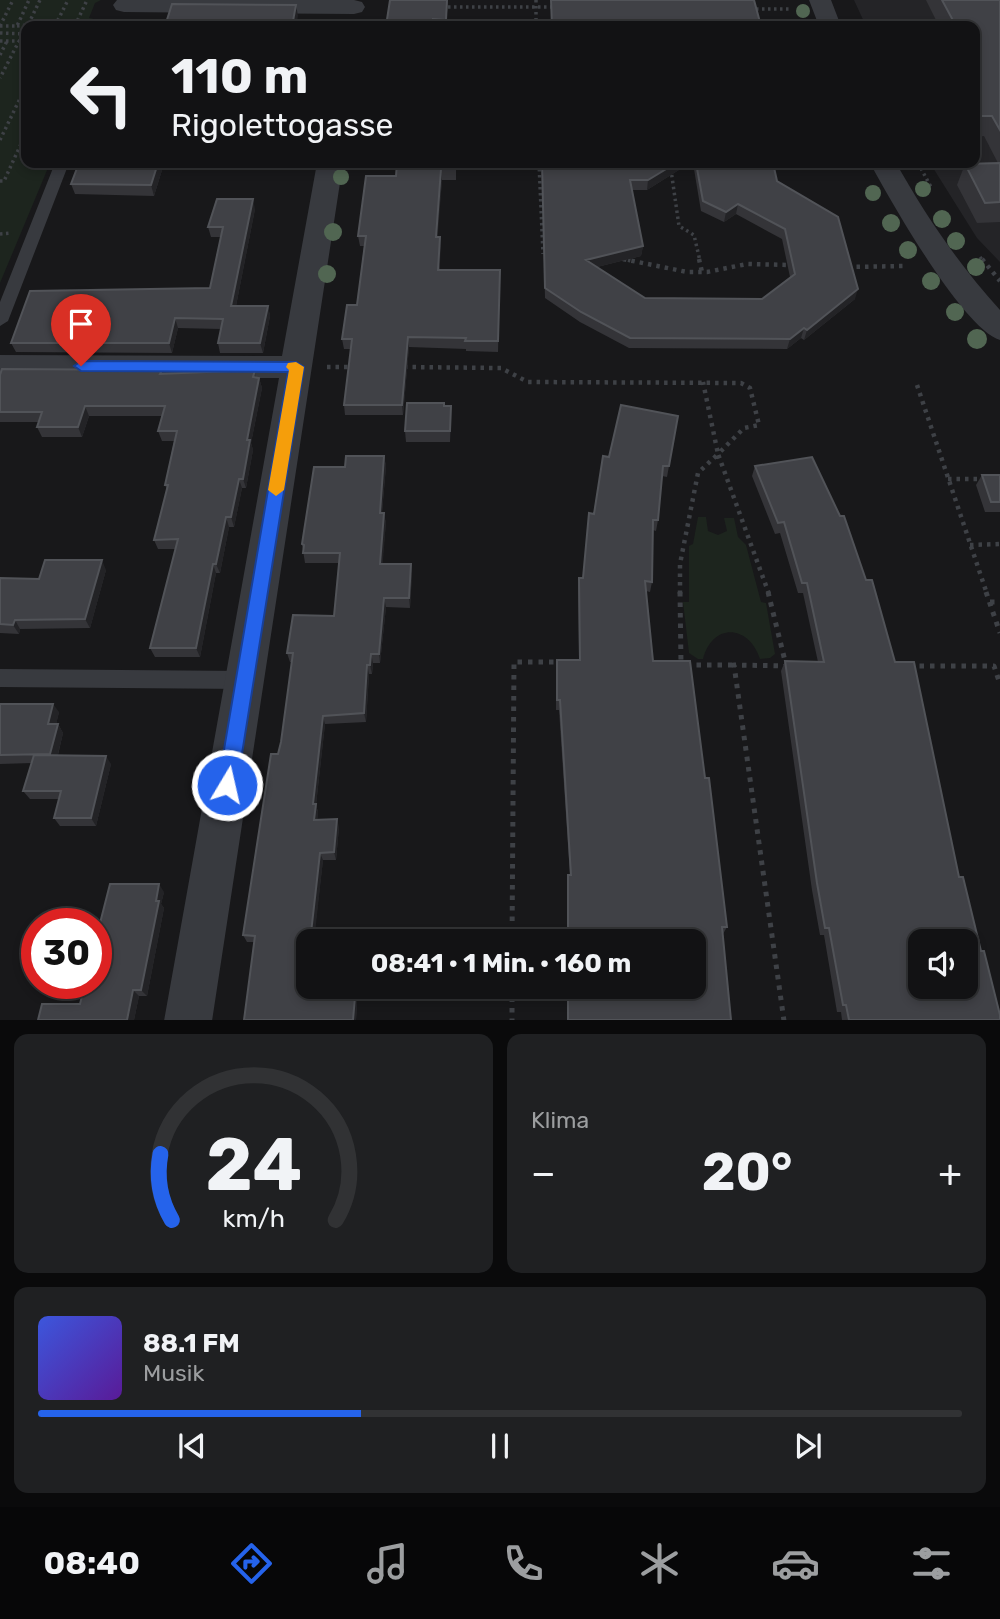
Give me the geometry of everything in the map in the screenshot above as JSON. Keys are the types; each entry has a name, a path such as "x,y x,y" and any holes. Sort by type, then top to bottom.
{"street":[{"path":"820,0 828,21"},
{"path":"122,10 354,11"},
{"path":"188,1020 329,168"},
{"path":"886,168 915,221 967,292 1000,329"},
{"path":"0,366 296,367"}],"lane":[{"path":"0,321 60,168"},
{"path":"0,678 245,680"}],"path":[{"path":"13,0 0,26 21,26"},
{"path":"17,26 29,0"},
{"path":"30,21 40,0"},
{"path":"58,21 68,0"},
{"path":"77,21 87,0"},
{"path":"536,0 536,21"},
{"path":"432,7 561,8"},
{"path":"739,9 790,9"},
{"path":"0,33 21,34"},
{"path":"0,41 19,41 0,78"},
{"path":"0,55 7,41"},
{"path":"0,140 21,96"},
{"path":"2,181 21,143"},
{"path":"539,168 543,254"},
{"path":"671,168 679,226 694,234 702,272"},
{"path":"921,168 935,193"},
{"path":"974,250 1000,281"},
{"path":"613,257 687,272 747,264 791,265"},
{"path":"844,267 904,265"},
{"path":"296,367 365,367"},
{"path":"392,367 501,368 528,382 741,383 750,388 759,425 744,428 698,473 680,564 681,664"},
{"path":"702,382 718,454 771,600 787,666"},
{"path":"917,386 1000,633"},
{"path":"948,479 987,479"},
{"path":"970,545 1000,544"},
{"path":"990,603 1000,602"},
{"path":"897,666 994,666 1000,660"},
{"path":"512,929 514,662 570,663"},
{"path":"667,664 800,666"},
{"path":"734,666 784,1020"},
{"path":"994,666 1000,684"},
{"path":"512,999 512,1020"}],"shaded area":[{"path":"0,0 101,0 95,3 89,18 95,21 21,21 21,168 48,168 0,283"},
{"path":"854,0 1000,0 1000,262 977,238 933,168 980,168 980,21 864,21"},
{"path":"698,517 706,517 708,531 718,535 727,531 724,518 734,518 738,537 746,545 761,602 766,603 775,654 770,658 760,659 748,639 731,632 715,639 703,659 689,653 683,602 689,602 689,546 693,544"}],"building":[{"path":"390,0 447,0 446,20 387,21"},
{"path":"551,0 754,0 760,21 552,21"},
{"path":"942,0 1000,0 1000,130 992,116 980,116 980,21 953,21"},
{"path":"172,4 296,5 293,21 167,21"},
{"path":"1000,163 1000,202 985,203 967,168 980,168 980,164"},
{"path":"77,168 156,168 151,185 71,184"},
{"path":"397,168 455,168 441,169 436,237 440,237 438,270 500,270 498,341 408,337 402,405 344,405 352,339 342,339 347,305 357,305 366,236 358,236 366,176 396,176"},
{"path":"542,168 668,168 648,180 630,180 643,246 586,260 645,298 762,299 795,274 785,229 738,204 726,212 703,201 697,168 774,168 777,181 838,217 858,289 807,330 804,328 790,339 630,338 581,312 545,288"},
{"path":"217,199 253,199 231,306 268,306 260,343 218,343 223,319 175,318 169,343 11,343 30,291 210,288 223,227 208,227"},
{"path":"2,369 162,370 160,374 255,370 253,377 259,378 247,440 250,440 243,479 239,479 231,517 226,517 216,564 213,564 196,648 150,648 178,539 154,540 168,485 165,485 177,431 158,431 165,406 85,406 78,427 37,427 42,412 0,412"},
{"path":"407,403 444,403 444,406 451,406 450,431 405,431"},
{"path":"621,405 678,416 669,466 663,466 658,520 653,520 652,582 645,581 653,661 690,661 705,778 709,778 727,927 722,927 731,1020 568,1020 568,999 706,999 706,929 568,929 568,875 571,875 560,700 557,700 557,660 580,660 579,578 583,578 589,513 594,514 603,456 609,457"},
{"path":"346,456 384,456 380,513 384,513 380,564 411,564 409,598 384,598 379,654 371,654 370,665 367,665 364,713 323,716 313,804 316,804 314,820 337,819 334,852 320,853 311,929 296,929 296,999 355,999 353,1020 244,1020 255,936 243,935 271,754 278,754 281,742 293,653 287,653 293,615 334,616 340,553 303,553 302,544 314,467 345,467"},
{"path":"812,457 840,516 844,516 866,580 872,580 895,662 914,662 959,877 963,877 976,929 908,929 908,999 978,999 978,939 981,951 984,951 1000,1020 849,1020 846,1005 843,1005 829,928 825,928 785,661 824,662 807,583 802,583 784,522 778,523 755,466"},
{"path":"982,475 1000,475 1000,502 991,502"},
{"path":"45,560 102,560 85,619 15,620 13,625 0,624 0,578 39,579"},
{"path":"0,704 53,704 48,724 58,724 50,754 0,755"},
{"path":"34,755 106,756 91,818 54,818 61,791 23,791"},
{"path":"110,884 159,884 156,901 159,901 141,990 133,990 127,1020 38,1020 42,1004 80,1004 81,999 112,999 112,908 104,908"}],"slow traffic":[{"path":"276,490 296,367 293,367"}],"route":[{"path":"81,366 296,367 227,785"}]}
